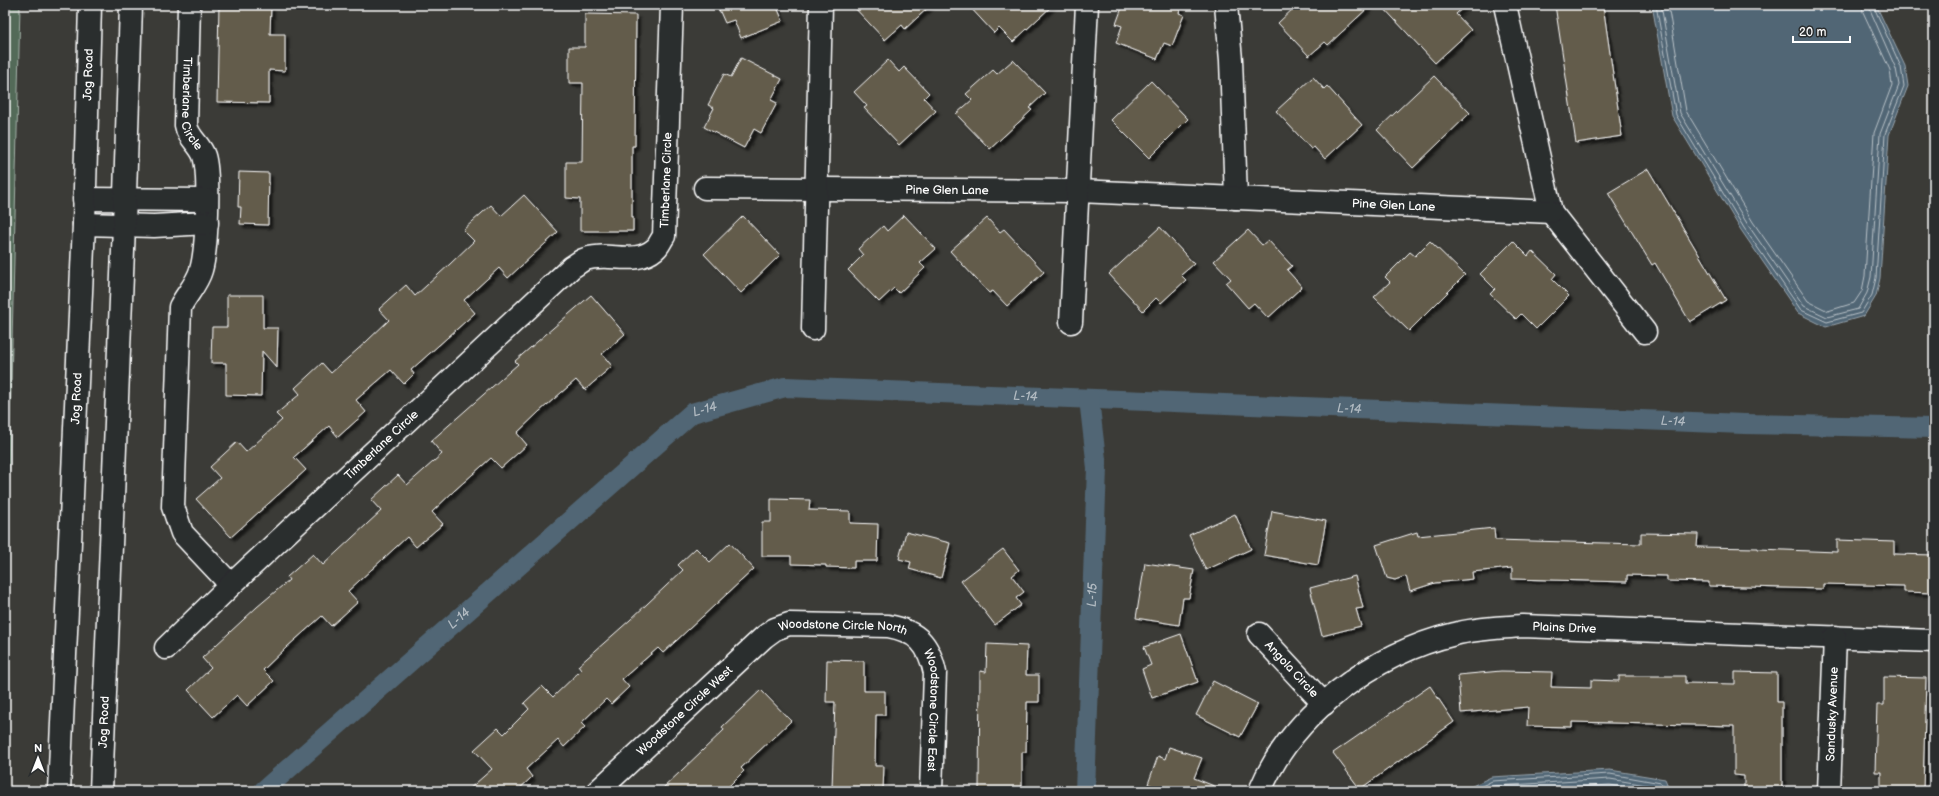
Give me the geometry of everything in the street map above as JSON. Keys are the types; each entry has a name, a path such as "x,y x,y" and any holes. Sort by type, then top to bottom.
{"street":[{"name":"Jog Road","path":"59,791 84,224 90,5"},
{"name":"Jog Road","path":"101,791 125,200 131,5"},
{"name":"Timberlane Circle","path":"189,5 186,125 190,137 200,147 204,156 206,166 207,223 204,257 201,271 196,283 186,295 180,307 173,507 182,533 231,585 572,267 583,260 644,256 656,248 664,236 672,5"},
{"path":"813,329 820,5"},
{"path":"1071,322 1087,5"},
{"path":"1226,5 1231,60 1236,198"},
{"path":"1505,5 1551,212 1645,332"},
{"name":"Pine Glen Lane","path":"705,188 1078,190 1551,212"},
{"path":"84,200 206,200"},
{"path":"84,224 124,226 207,223"},
{"path":"166,648 231,585"},
{"name":"Woodstone Circle North","path":"771,631 789,624 888,626 901,629 914,635"},
{"name":"Plains Drive","path":"1260,791 1282,751 1308,720 1346,685 1380,663 1416,646 1455,634 1482,629 1522,626 1934,641"},
{"name":"Woodstone Circle West","path":"598,791 771,631"},
{"name":"Angola Circle","path":"1259,634 1324,704"},
{"name":"Woodstone Circle East","path":"914,635 925,645 932,658 935,673 931,791"},
{"name":"Sandusky Avenue","path":"1829,791 1835,637"}],"green space":[{"path":"5,5 20,5 5,639"}],"water":[{"path":"1652,5 1876,5 1905,66 1908,86 1889,135 1880,278 1876,296 1864,316 1826,327 1798,313 1741,230 1672,116"},
{"path":"1610,770 1665,779 1670,791 1462,791 1491,777"}],"building":[{"path":"219,5 271,5 270,34 285,34 285,71 269,70 269,103 217,102"},
{"path":"717,5 776,5 783,21 741,38 734,20 725,23"},
{"path":"852,5 931,5 905,29 902,25 885,40"},
{"path":"968,5 1053,5 1013,42 999,28 994,33"},
{"path":"1123,5 1182,5 1179,13 1184,15 1172,46 1164,43 1157,59 1116,43 1122,26 1116,24"},
{"path":"1297,5 1371,5 1328,45 1325,42 1309,56 1278,23"},
{"path":"1381,5 1466,5 1456,14 1471,30 1435,63"},
{"path":"1555,5 1603,5 1622,136 1576,143"},
{"path":"585,14 636,15 635,146 632,146 633,231 580,231 580,199 566,198 566,162 582,162 583,83 569,83 569,47 585,47"},
{"path":"741,58 782,79 771,100 777,103 761,133 754,129 744,148 704,127 714,108 708,105 724,74 731,77"},
{"path":"888,60 899,72 904,67 929,93 924,98 936,111 899,145 864,108 867,106 854,92"},
{"path":"1013,60 1045,93 1029,108 1032,110 990,149 956,114 972,100 966,94 993,70 997,74"},
{"path":"1434,76 1470,113 1413,168 1377,130"},
{"path":"1313,77 1324,89 1327,86 1362,125 1325,159 1314,147 1311,149 1276,111"},
{"path":"1151,81 1188,119 1149,158 1111,120"},
{"path":"1648,169 1726,300 1690,322 1655,263 1652,265 1608,193"},
{"path":"239,172 269,173 268,225 240,224 241,207 238,207"},
{"path":"524,195 558,232 508,278 499,268 464,300 475,313 411,370 414,374 404,384 391,370 356,400 366,412 338,437 329,426 294,457 306,470 231,537 196,499 220,478 210,467 237,442 246,452 282,420 276,414 300,394 295,388 322,363 331,373 366,342 389,320 379,309 406,285 415,296 450,264 474,241 463,230 491,205 501,216"},
{"path":"904,215 936,249 920,263 925,268 899,293 894,288 879,302 848,270 863,255 858,249 883,226 887,231"},
{"path":"743,216 780,255 741,293 704,254"},
{"path":"987,218 1000,232 1004,229 1044,272 1007,306 993,291 989,293 950,251"},
{"path":"1160,227 1194,264 1181,275 1186,280 1161,303 1156,298 1143,311 1109,274"},
{"path":"1248,230 1262,245 1268,240 1292,266 1287,270 1302,287 1268,318 1254,303 1248,308 1226,283 1231,279 1214,261"},
{"path":"1430,241 1465,275 1409,331 1374,297 1390,282 1385,277 1410,252 1415,256"},
{"path":"1513,241 1528,256 1532,251 1556,274 1552,279 1569,296 1536,329 1521,314 1516,319 1490,294 1495,289 1480,274"},
{"path":"227,295 263,295 263,328 278,328 277,368 262,351 261,396 226,395 226,363 211,363 212,327 227,327"},
{"path":"591,295 625,334 602,354 612,366 585,390 576,380 517,433 527,445 501,468 491,458 455,490 432,512 443,524 416,547 407,537 348,591 358,602 331,626 322,616 287,647 263,670 274,681 247,706 237,695 213,717 188,690 211,668 202,658 257,607 289,580 287,577 313,554 323,565 381,511 371,500 398,475 407,485 442,454 431,441 518,364 515,361"},
{"path":"771,499 810,500 809,510 850,511 850,523 878,524 877,561 854,561 854,568 826,567 826,565 791,564 791,556 762,556 762,522 771,522"},
{"path":"1272,511 1326,521 1318,565 1264,555"},
{"path":"1235,514 1251,549 1206,570 1189,535"},
{"path":"1494,528 1495,540 1641,544 1641,533 1698,534 1697,547 1837,552 1837,540 1894,542 1894,554 1934,555 1934,593 1904,592 1904,586 1823,584 1823,589 1709,586 1709,582 1667,581 1667,576 1627,575 1627,582 1512,579 1512,568 1472,572 1473,579 1435,583 1410,591 1406,576 1395,580 1387,578 1376,545 1417,532 1418,536"},
{"path":"906,532 950,543 941,578 909,569 911,562 899,559"},
{"path":"730,543 754,569 663,653 658,648 622,679 629,687 611,704 606,699 581,723 585,727 564,747 558,740 526,769 532,777 517,791 467,791 492,769 474,750 498,728 504,734 529,709 524,703 542,686 553,697 581,670 578,666 683,570 678,565 696,548 710,562"},
{"path":"1003,549 1019,570 1012,576 1024,592 1016,598 1021,605 995,625 961,581"},
{"path":"1145,563 1194,570 1189,598 1183,598 1179,625 1136,618"},
{"path":"1355,576 1363,608 1356,609 1361,626 1322,636 1310,588"},
{"path":"1181,634 1198,682 1152,698 1142,669 1151,665 1144,647"},
{"path":"987,644 1027,646 1026,675 1039,675 1039,702 1027,702 1026,752 1022,752 1022,791 979,791 980,671 986,672"},
{"path":"827,660 864,661 864,691 885,691 885,715 876,715 875,766 884,766 883,790 832,788 835,702 826,702"},
{"path":"1501,671 1552,672 1551,687 1591,688 1591,680 1619,681 1619,676 1685,676 1685,683 1735,684 1735,672 1777,673 1777,702 1782,702 1782,791 1744,790 1744,776 1734,775 1734,726 1572,722 1572,727 1527,726 1528,707 1461,713 1458,675"},
{"path":"1884,677 1926,678 1923,791 1881,791 1881,772 1875,772 1877,705 1884,705"},
{"path":"1213,681 1258,704 1240,737 1196,715"},
{"path":"1430,686 1454,722 1360,789 1333,753"},
{"path":"761,690 791,721 741,768 744,771 724,791 660,791 724,730 722,727"},
{"path":"1169,747 1202,758 1194,778 1224,790 1167,791 1148,784 1158,756 1165,759"}],"waterway":[{"name":"L-14","path":"263,791 692,413 785,387 1744,424 1934,428"},
{"name":"L-15","path":"1085,791 1097,468 1089,399"}]}
